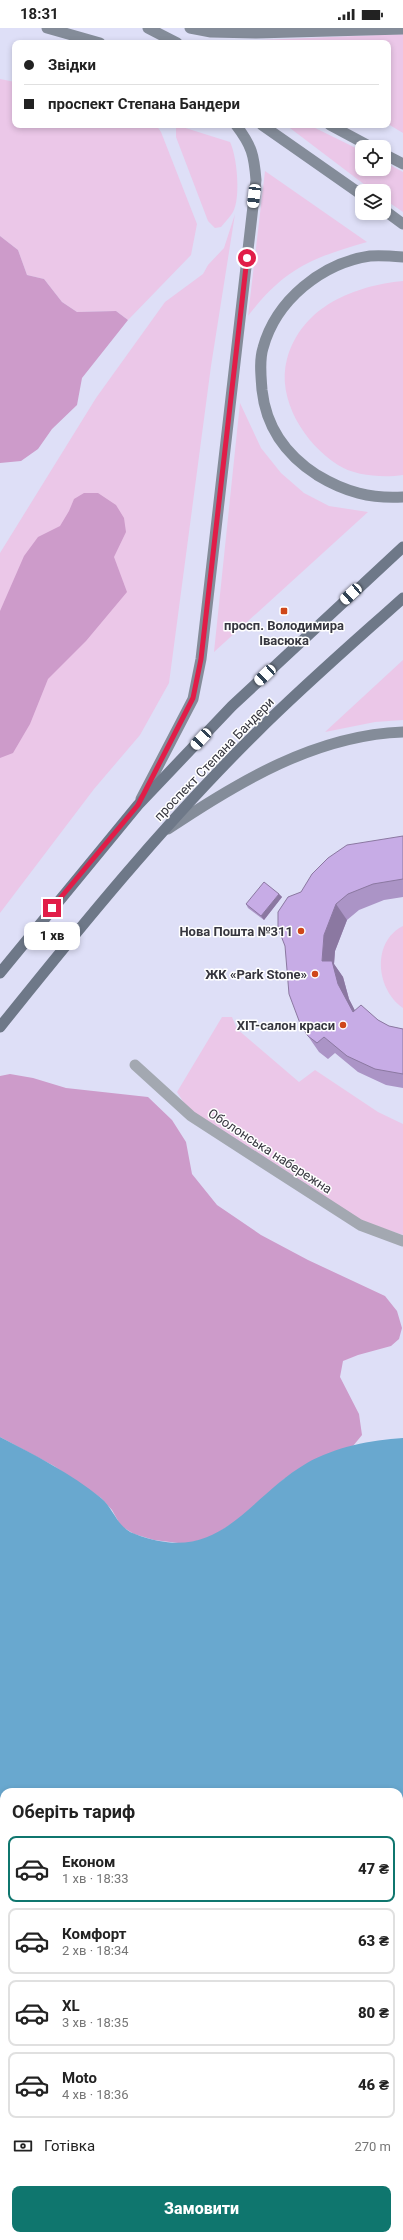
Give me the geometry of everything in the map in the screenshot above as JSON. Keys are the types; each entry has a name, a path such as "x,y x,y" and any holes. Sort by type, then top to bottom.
{"main road":[{"path":"47,28 89,40"},
{"path":"148,28 171,40"},
{"path":"190,28 211,32 256,33 403,29"},
{"path":"138,805 193,698 201,659 256,180 256,160 247,139 238,128"},
{"path":"266,128 355,190"},
{"path":"336,128 358,140"},
{"path":"391,158 403,164"},
{"path":"391,215 403,224"},
{"path":"403,257 372,256 362,258 334,267 306,284 287,302 273,323 263,348 260,370 264,402 269,420 281,444 302,465 333,485 355,494 379,498 403,497"},
{"name":"проспект Степана Бандери","path":"0,973 138,805 232,706 403,547"},
{"name":"проспект Степана Бандери","path":"0,1027 60,953 163,832 256,732 403,598"},
{"path":"163,832 254,775 336,743 381,733 403,732"}],"street":[{"name":"Оболонська набережна","path":"134,1065 191,1116 360,1225 403,1241"}],"shaded area":[{"path":"403,34 403,133 391,126 391,40 258,40"},
{"path":"0,79 12,81 12,128 158,128 197,224 191,255 128,320 116,311 77,312 62,302 44,279 27,275 18,250 0,236"},
{"path":"176,128 186,128 230,142 235,157 237,197 233,212 221,227 215,228 208,221 176,137"},
{"path":"290,128 315,128 355,148 355,176 391,176 391,166 403,172 403,212 391,204 391,184 364,184"},
{"path":"265,171 367,242 330,254 300,267 274,287 248,316"},
{"path":"235,214 211,366 169,683 140,735 94,789 0,913 0,553 96,398 165,302 203,274 208,265 224,248"},
{"path":"0,236 18,250 27,275 44,279 62,302 77,312 116,311 128,320 82,378 77,405 52,429 38,449 21,461 0,463"},
{"path":"403,281 403,475 378,476 361,474 338,465 326,456 304,433 290,405 286,389 285,374 287,359 294,341 305,325 317,312 332,302 349,294 366,288"},
{"path":"240,403 261,448 281,473 304,493 329,506 368,512 214,652"},
{"path":"84,493 98,493 116,505 124,518 126,532 114,557 127,592 86,641 48,679 30,724 13,753 0,758 0,611 24,556 38,537 60,526 74,499"},
{"path":"403,660 403,720 375,722 325,732"},
{"path":"403,926 403,1008 394,1000 387,990 381,966 382,954 386,943 393,933"},
{"path":"222,1017 232,1017 237,1029 299,1082 315,1070 378,1112 403,1124 403,1235 362,1221 190,1112 177,1092"},
{"path":"10,1074 33,1078 66,1088 148,1097 172,1120 186,1142 192,1174 217,1205 261,1235 308,1260 385,1296 397,1311 402,1328 399,1339 391,1346 358,1355 343,1361 340,1377 359,1414 362,1435 353,1446 333,1452 284,1479 238,1520 211,1537 186,1544 154,1540 134,1534 121,1526 112,1510 101,1498 54,1466 0,1437 0,1076"}],"water":[{"path":"0,1437 77,1480 106,1503 124,1528 135,1534 165,1542 189,1542 211,1536 248,1510 285,1478 318,1457 354,1445 378,1440 403,1438 403,1788 0,1788"}],"building":[{"name":"ЖК «Park Stone»","path":"403,836 403,879 373,884 348,894 336,904 324,935 322,961 332,961 338,984 353,1012 361,1005 378,1020 389,1026 403,1029 403,1074 375,1069 347,1056 324,1037 317,1043 308,1036 301,1026 289,994 285,946 278,928 278,912 288,897 301,892 312,874 328,858 347,845"},
{"path":"264,882 279,894 261,916 246,904"}],"place":[{"name":"просп. Володимира Івасюка","path":"284,611"},
{"name":"Нова Пошта №311","path":"301,931"},
{"name":"ЖК «Park Stone»","path":"315,974"},
{"name":"ХІТ-салон краси","path":"343,1025"}],"route":[{"path":"52,908 138,805 177,732 193,698 201,659 247,258"}]}
